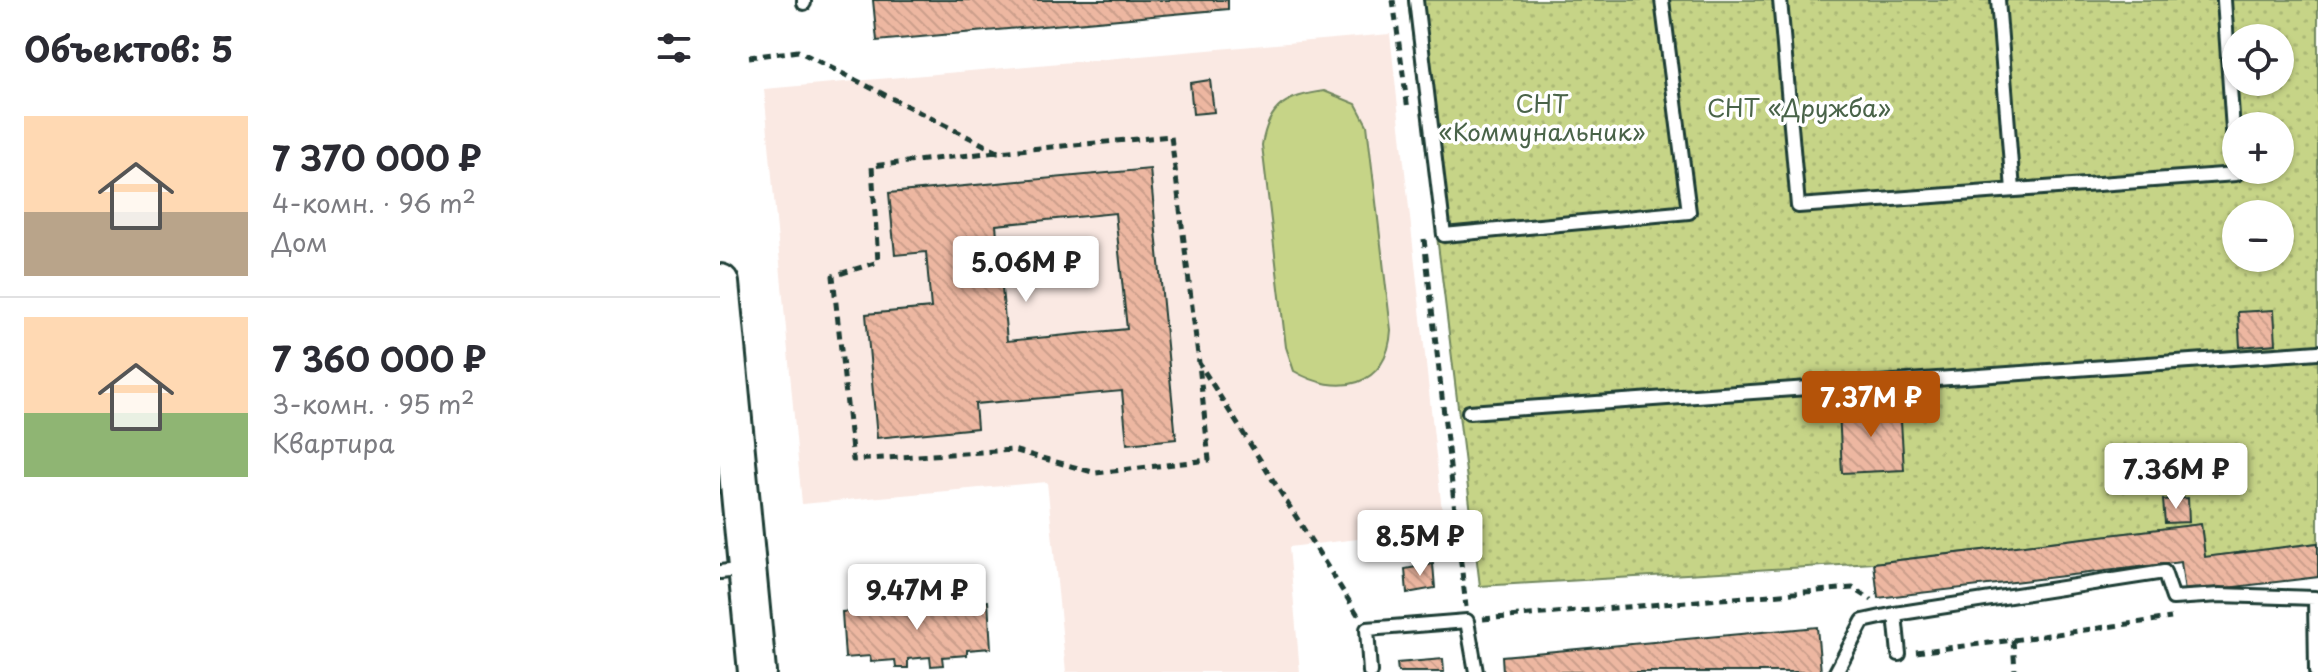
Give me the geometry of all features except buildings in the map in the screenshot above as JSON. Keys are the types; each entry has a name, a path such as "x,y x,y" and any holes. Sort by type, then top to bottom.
{"street":[{"path":"720,283 734,570 757,672"}],"lane":[{"path":"1416,0 1444,235 1689,212 1662,0"},
{"path":"1780,0 1798,206 2236,174 2224,0"},
{"path":"1998,0 2013,190"},
{"path":"1469,412 2318,352"},
{"path":"1836,672 1863,621 2164,572 2173,598 2220,595 2317,598 2316,672"},
{"path":"1895,614 1899,654"},
{"path":"1370,672 1367,629 1467,621 1476,672"}],"path":[{"path":"1393,0 1408,111"},
{"path":"749,57 798,51 998,152"},
{"path":"1171,136 1199,363 1209,460 1096,473 1013,450 853,460 833,276 878,262 872,166 1171,136"},
{"path":"1424,237 1467,621 1853,588 1895,614"},
{"path":"1199,363 1367,629"},
{"path":"1899,654 2179,617"},
{"path":"2013,640 2015,672"}],"shaded area":[{"path":"1390,34 1444,529 1289,547 1300,672 1066,672 1047,482 802,504 764,89"}],"green space":[{"path":"1408,0 2318,0 2318,543 2205,557 2201,524 1874,563 1480,586"},
{"path":"1324,91 1356,104 1367,125 1391,330 1381,365 1358,382 1343,385 1327,384 1294,371 1286,347 1262,145 1269,120 1281,105 1299,96"}],"park label":[{"name":"СНТ «Дружба»","path":"1799,109"},
{"name":"СНТ «Коммунальник»","path":"1542,119"}]}
